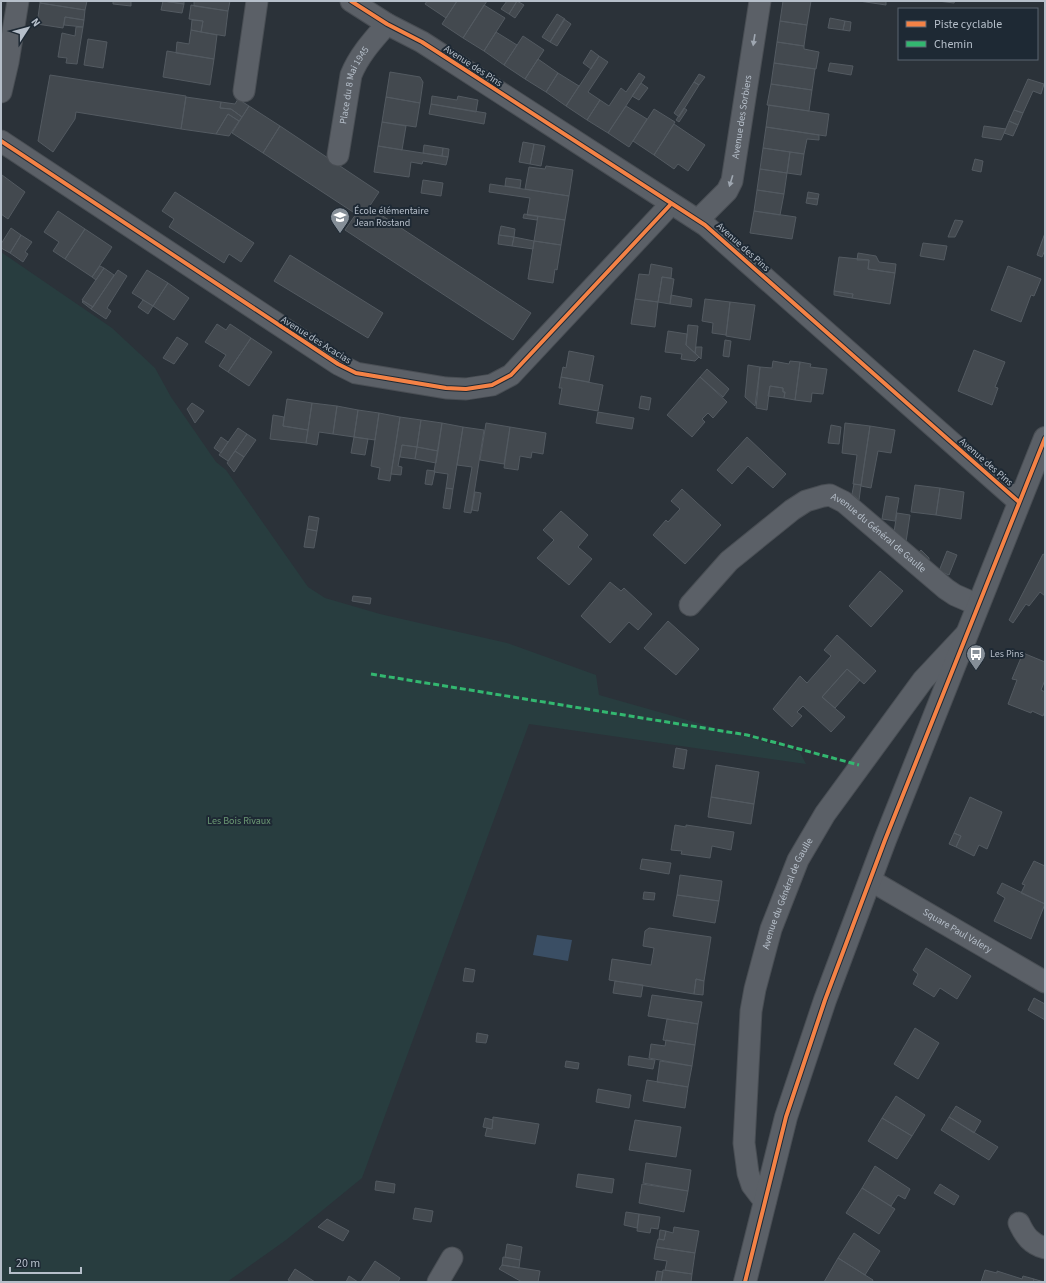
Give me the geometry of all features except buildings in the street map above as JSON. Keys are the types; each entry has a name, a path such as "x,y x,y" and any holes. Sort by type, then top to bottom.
{"street":[{"path":"1,92 8,62 18,1"},
{"path":"244,91 257,1"},
{"name":"Avenue des Sorbiers","path":"698,220 728,191 732,181 760,1"},
{"name":"Avenue des Pins","path":"359,4 387,24 422,42 698,220 714,232 1019,502"},
{"name":"Place du 8 Mai 1945","path":"338,155 351,75 355,64 361,54 387,24"},
{"name":"Avenue des Acacias","path":"1,141 338,364 356,373 446,388 478,388 497,383 512,375 671,204"},
{"path":"745,1282 786,1117 804,1060 870,880 1045,438"},
{"name":"Avenue du Général de Gaulle","path":"690,605 737,553 806,501 830,495 844,502 946,589 955,595 978,605"},
{"name":"Avenue du Général de Gaulle","path":"765,1202 752,1185 745,1159 744,1144 751,1011 755,989 771,929 798,860 825,814 923,680 967,632"},
{"name":"Square Paul Valery","path":"870,880 1045,982"},
{"path":"1019,1223 1027,1238 1045,1248"},
{"path":"438,1282 452,1258"}],"green space":[{"name":"Les Bois Rivaux","path":"1,252 112,328 155,368 171,397 216,462 226,470 308,587 325,598 380,614 507,643 596,675 599,695 800,752 806,764 529,724 362,1178 286,1240 227,1282 1,1282"}],"water":[{"path":"537,935 572,940 568,961 533,955"}],"marked path":[{"path":"371,674 747,735 859,765"}],"cycle path":[{"path":"351,1 387,24 422,42 705,225 1019,502"},
{"path":"1,141 338,364 356,373 446,388 466,389 492,385 511,375 671,204"},
{"path":"745,1282 786,1117 825,1000 885,840 1045,438"}],"place":[{"name":"École élémentaire Jean Rostand","path":"340,234"},
{"name":"Les Pins","path":"976,671"}]}
